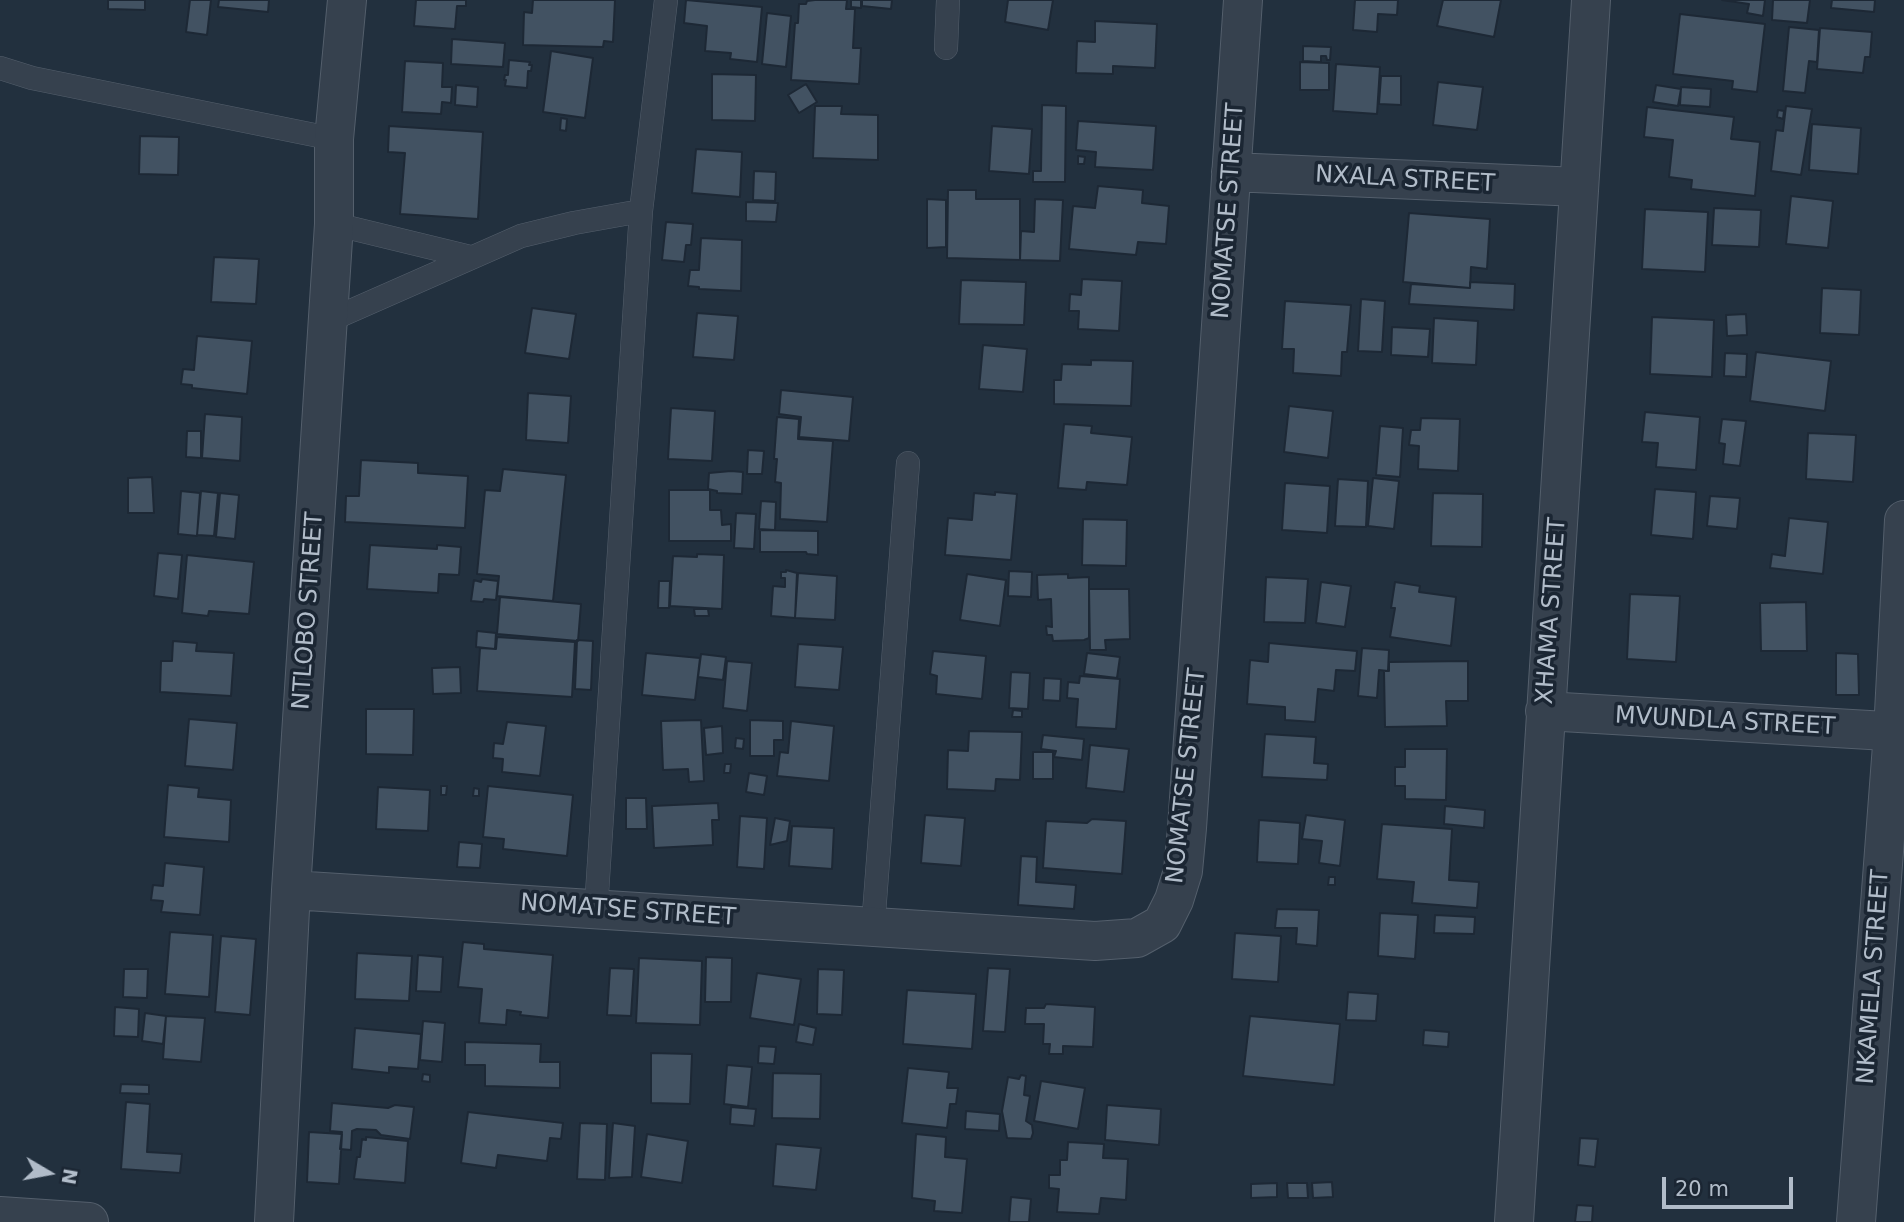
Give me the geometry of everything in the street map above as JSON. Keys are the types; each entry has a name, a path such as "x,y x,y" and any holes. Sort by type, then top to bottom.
{"street":[{"name":"NTLOBO STREET","path":"274,1222 291,890 334,224 334,139 347,0"},
{"name":"NOMATSE STREET","path":"291,890 1105,941 1137,938 1162,924 1174,901 1183,871 1187,828 1243,0"},
{"name":"XHAMA STREET","path":"1514,1222 1591,0"},
{"name":"NXALA STREET","path":"1231,172 1579,187"},
{"name":"NKAMELA STREET","path":"1856,1222 1898,732 1904,520"},
{"name":"MVUNDLA STREET","path":"1545,711 1898,732"},
{"path":"0,1216 89,1222"}],"lane":[{"path":"596,909 641,211 666,0"},
{"path":"946,48 947,0"},
{"path":"0,68 25,76 334,139"},
{"path":"0,84 25,76"},
{"path":"328,321 521,236 641,211"},
{"path":"334,224 470,257"},
{"path":"873,927 908,463"}],"building":[{"path":"108,0 145,0 145,10 108,9"},
{"path":"190,0 211,0 207,35 186,32"},
{"path":"219,0 269,0 268,12 218,7"},
{"path":"416,0 466,0 466,6 457,6 455,29 414,26"},
{"path":"533,0 615,0 613,42 604,41 603,47 523,45 524,12 532,13"},
{"path":"686,0 762,7 757,62 730,59 731,53 705,51 707,26 684,23"},
{"path":"815,0 847,0 846,9 855,9 853,48 861,48 859,84 791,80 799,4"},
{"path":"851,0 861,0 861,8 851,7"},
{"path":"862,0 892,0 891,9 862,6"},
{"path":"1008,0 1053,0 1048,30 1005,22"},
{"path":"1355,0 1398,0 1397,15 1378,14 1377,32 1353,30"},
{"path":"1443,0 1501,0 1494,37 1437,26"},
{"path":"1722,0 1765,0 1763,16 1747,13 1749,4"},
{"path":"1773,0 1810,0 1807,23 1772,20"},
{"path":"1832,0 1875,0 1874,12 1831,8"},
{"path":"767,13 791,16 786,67 762,64"},
{"path":"1680,14 1765,24 1757,92 1732,89 1733,81 1673,74"},
{"path":"1095,21 1157,24 1155,68 1113,66 1113,74 1076,73 1077,41 1095,42"},
{"path":"1789,27 1819,30 1817,62 1809,61 1805,93 1783,91"},
{"path":"1820,28 1872,32 1870,57 1865,57 1863,73 1817,69"},
{"path":"452,39 505,43 503,67 451,64"},
{"path":"1303,46 1331,47 1330,60 1321,56 1321,62 1303,61"},
{"path":"551,51 593,58 585,118 543,112"},
{"path":"509,60 530,62 529,65 532,65 531,71 528,71 527,88 505,86"},
{"path":"405,61 443,63 442,87 452,87 451,103 442,102 441,114 402,112"},
{"path":"1300,62 1329,63 1329,90 1300,90"},
{"path":"1336,64 1380,67 1377,114 1333,111"},
{"path":"712,74 756,75 755,121 712,120"},
{"path":"1381,76 1401,76 1401,105 1379,104"},
{"path":"1438,82 1483,87 1477,130 1433,125"},
{"path":"806,84 817,102 799,113 788,95"},
{"path":"456,85 478,87 477,107 455,105"},
{"path":"1656,85 1681,89 1678,106 1653,102"},
{"path":"1681,87 1711,89 1710,107 1680,105"},
{"path":"1042,105 1066,106 1065,182 1033,182 1033,171 1041,171"},
{"path":"815,106 842,106 841,114 878,115 878,160 813,158"},
{"path":"1786,106 1812,109 1801,175 1771,171 1776,130 1783,131"},
{"path":"1647,107 1734,117 1731,139 1760,142 1755,196 1691,189 1692,180 1669,177 1673,140 1644,137"},
{"path":"1778,110 1784,111 1783,119 1777,117"},
{"path":"561,118 567,119 566,131 560,130"},
{"path":"1078,121 1156,126 1153,170 1095,167 1096,152 1076,150"},
{"path":"1812,124 1861,128 1858,174 1809,170"},
{"path":"389,126 483,132 478,219 400,214 405,153 388,152"},
{"path":"992,126 1032,129 1029,174 989,171"},
{"path":"140,136 179,137 178,175 139,174"},
{"path":"696,149 742,152 740,197 692,193"},
{"path":"1078,156 1085,157 1084,164 1078,164"},
{"path":"754,171 776,172 775,201 753,200"},
{"path":"1098,186 1143,190 1142,203 1169,206 1166,244 1138,242 1136,255 1069,249 1073,206 1095,208"},
{"path":"948,190 976,190 976,199 1020,199 1020,260 947,258"},
{"path":"1791,196 1833,201 1828,248 1786,244"},
{"path":"927,199 946,200 946,247 927,248"},
{"path":"1035,199 1063,200 1060,261 1020,260 1021,231 1034,232"},
{"path":"746,202 778,203 776,222 746,221"},
{"path":"1714,208 1761,210 1759,247 1712,245"},
{"path":"1645,209 1708,212 1705,272 1642,269"},
{"path":"1409,213 1490,219 1487,269 1471,267 1470,288 1403,282"},
{"path":"666,222 693,224 691,245 686,245 684,262 662,260"},
{"path":"701,238 742,240 741,291 688,286 690,270 699,270"},
{"path":"214,257 259,259 256,304 211,302"},
{"path":"1082,279 1122,281 1119,331 1078,329 1079,311 1069,311 1070,294 1081,295"},
{"path":"961,280 1026,282 1024,325 959,324"},
{"path":"1470,282 1515,284 1514,310 1409,304 1411,284 1470,288"},
{"path":"1822,288 1861,290 1859,335 1820,333"},
{"path":"1361,299 1385,301 1382,352 1358,351"},
{"path":"1285,301 1351,305 1347,352 1342,352 1341,376 1293,373 1294,349 1282,349"},
{"path":"532,308 576,314 569,359 525,353"},
{"path":"697,313 738,316 734,360 693,357"},
{"path":"1746,314 1747,335 1727,336 1726,315"},
{"path":"1652,317 1714,320 1712,377 1650,374"},
{"path":"1434,318 1478,321 1476,365 1432,363"},
{"path":"1392,327 1430,329 1428,357 1391,355"},
{"path":"197,336 252,341 247,394 192,388 192,385 181,384 183,369 194,370"},
{"path":"983,345 1027,349 1023,392 979,389"},
{"path":"1756,352 1831,361 1825,411 1750,401"},
{"path":"1725,353 1747,354 1746,377 1724,376"},
{"path":"1091,360 1133,361 1131,406 1054,404 1054,380 1061,380 1062,364 1091,365"},
{"path":"781,390 853,397 849,441 799,437 801,417 779,414"},
{"path":"528,393 571,396 568,443 526,440"},
{"path":"1289,406 1333,411 1328,458 1284,452"},
{"path":"671,408 715,411 712,461 668,459"},
{"path":"1645,412 1700,417 1696,470 1656,467 1658,443 1642,442"},
{"path":"205,414 242,417 240,461 202,458"},
{"path":"777,417 799,419 798,439 833,441 827,522 780,519 781,483 775,482 777,459 774,459"},
{"path":"1421,418 1460,419 1458,471 1418,469 1419,446 1409,445 1411,430 1420,430"},
{"path":"1722,419 1746,421 1740,466 1723,464 1725,444 1719,443"},
{"path":"1064,424 1092,426 1091,433 1132,437 1127,485 1087,482 1086,490 1058,488"},
{"path":"1380,426 1403,428 1400,477 1376,475"},
{"path":"187,431 201,431 201,458 186,457"},
{"path":"1808,433 1856,435 1853,482 1806,479"},
{"path":"748,450 764,451 762,474 747,474"},
{"path":"361,460 418,463 418,473 468,476 465,528 345,522 346,496 359,496"},
{"path":"503,469 566,475 553,601 497,596 499,576 477,574 485,490 500,491"},
{"path":"743,472 742,494 717,493 708,489 709,473"},
{"path":"152,477 154,513 128,513 128,478"},
{"path":"1373,478 1399,481 1394,529 1368,526"},
{"path":"1338,479 1368,481 1366,527 1335,526"},
{"path":"1285,483 1330,486 1327,533 1282,530"},
{"path":"1655,489 1696,492 1693,539 1651,535"},
{"path":"669,490 710,490 710,510 721,510 722,525 731,524 731,541 669,541"},
{"path":"181,491 200,493 197,536 178,534"},
{"path":"201,491 218,493 214,536 197,535"},
{"path":"995,492 1017,494 1011,560 945,555 948,518 972,520 974,493 995,495"},
{"path":"220,493 239,495 235,539 216,537"},
{"path":"1433,493 1483,494 1482,547 1431,546"},
{"path":"1710,496 1740,498 1737,529 1707,526"},
{"path":"761,501 776,502 775,530 759,529"},
{"path":"736,513 756,514 754,549 734,548"},
{"path":"1789,518 1828,522 1823,574 1770,568 1772,554 1785,556"},
{"path":"1083,519 1127,520 1126,566 1082,565"},
{"path":"760,530 818,531 818,555 806,552 760,552"},
{"path":"370,545 437,549 437,545 461,547 459,575 439,574 438,593 367,589"},
{"path":"158,553 182,555 178,599 154,596"},
{"path":"697,554 724,555 722,609 670,606 673,556 697,557"},
{"path":"187,555 254,562 249,614 209,611 208,616 182,613"},
{"path":"786,570 797,573 795,618 771,616 773,586 785,587 785,578 781,578 781,572"},
{"path":"1009,571 1032,572 1031,597 1008,596"},
{"path":"798,573 837,576 835,620 795,618"},
{"path":"967,574 1006,580 1000,626 960,620"},
{"path":"1068,574 1068,578 1089,577 1089,638 1053,641 1052,635 1047,635 1046,626 1052,627 1051,599 1038,600 1037,575"},
{"path":"1266,577 1308,579 1305,623 1264,622"},
{"path":"482,579 498,581 496,600 471,601 474,580 481,582"},
{"path":"659,581 670,581 669,608 658,608"},
{"path":"1321,582 1351,586 1345,627 1316,623"},
{"path":"1395,582 1420,586 1419,592 1456,597 1451,646 1390,637 1395,608 1391,608"},
{"path":"1089,589 1129,589 1130,639 1105,640 1106,650 1090,650"},
{"path":"1630,594 1680,596 1676,662 1627,659"},
{"path":"500,597 581,604 578,641 497,634"},
{"path":"1806,602 1807,651 1761,651 1760,603"},
{"path":"694,609 708,609 709,616 695,616"},
{"path":"477,631 496,633 495,649 476,647"},
{"path":"497,637 575,642 572,697 477,691 480,648 496,649"},
{"path":"577,640 593,641 591,690 575,689"},
{"path":"173,641 197,643 196,651 234,653 231,696 160,692 161,661 172,661"},
{"path":"1269,643 1357,651 1355,671 1336,670 1334,691 1318,689 1315,722 1285,720 1285,707 1247,704 1250,660 1268,662"},
{"path":"798,644 843,647 839,690 795,687"},
{"path":"1362,648 1389,650 1388,671 1379,670 1377,698 1358,696"},
{"path":"933,651 986,656 982,699 936,694 937,676 930,674"},
{"path":"646,653 700,658 695,700 642,695"},
{"path":"1087,653 1120,657 1117,678 1084,674"},
{"path":"1836,653 1858,654 1859,695 1836,695"},
{"path":"701,654 726,657 723,680 698,677"},
{"path":"727,661 752,663 747,711 723,708"},
{"path":"1468,661 1468,701 1446,701 1447,726 1385,727 1384,671 1389,671 1389,662"},
{"path":"460,667 461,693 433,694 432,668"},
{"path":"1011,672 1030,673 1028,709 1009,708"},
{"path":"1080,676 1120,679 1116,729 1076,727 1078,699 1067,698 1068,682 1079,683"},
{"path":"1044,678 1061,679 1060,701 1043,700"},
{"path":"366,709 414,709 413,755 366,754"},
{"path":"1013,710 1022,711 1022,717 1012,717"},
{"path":"189,719 237,723 233,770 185,766"},
{"path":"701,720 704,781 689,782 688,769 663,770 661,721"},
{"path":"750,720 783,721 783,740 774,740 774,756 750,756"},
{"path":"791,721 834,726 829,781 777,776 780,752 788,753"},
{"path":"507,722 546,726 540,776 502,772 503,759 493,758 494,743 503,744"},
{"path":"722,726 723,753 706,755 704,728"},
{"path":"969,731 1022,732 1020,780 996,779 995,791 947,789 948,750 968,751"},
{"path":"1265,734 1316,737 1314,763 1328,764 1327,780 1262,777"},
{"path":"1043,735 1084,739 1082,760 1054,757 1056,751 1041,749"},
{"path":"736,738 744,739 743,749 735,748"},
{"path":"1090,745 1129,749 1124,792 1086,788"},
{"path":"1405,749 1447,749 1446,800 1405,799 1405,786 1395,786 1395,767 1405,767"},
{"path":"1033,752 1053,752 1053,779 1033,779"},
{"path":"725,764 731,764 730,773 724,773"},
{"path":"749,773 767,776 764,795 746,792"},
{"path":"168,785 199,788 198,797 231,800 229,842 164,837"},
{"path":"441,786 447,786 446,795 441,795"},
{"path":"488,786 573,795 567,856 503,849 504,839 483,837"},
{"path":"378,787 430,790 428,831 376,829"},
{"path":"474,788 479,789 479,796 473,796"},
{"path":"626,798 646,798 647,829 626,829"},
{"path":"718,803 719,820 712,820 713,845 654,848 652,806"},
{"path":"1445,806 1485,810 1484,828 1444,824"},
{"path":"925,815 965,818 961,866 921,863"},
{"path":"1306,815 1345,820 1340,866 1319,863 1322,841 1302,839"},
{"path":"740,816 767,818 764,869 737,867"},
{"path":"775,818 790,821 787,841 770,845"},
{"path":"1092,819 1126,821 1122,874 1043,868 1046,821 1087,823"},
{"path":"1259,820 1300,823 1298,864 1257,862"},
{"path":"1382,824 1452,829 1449,880 1479,882 1477,908 1412,903 1414,882 1377,879"},
{"path":"792,826 834,828 832,869 789,866"},
{"path":"459,842 482,844 480,868 457,867"},
{"path":"1021,856 1037,857 1036,882 1076,885 1074,909 1018,905"},
{"path":"165,863 204,867 200,915 161,912 163,901 151,900 153,885 163,886"},
{"path":"1329,877 1335,877 1335,885 1328,885"},
{"path":"1277,909 1319,910 1317,946 1296,944 1297,928 1275,928"},
{"path":"1380,913 1418,915 1415,959 1378,956"},
{"path":"1435,915 1475,917 1474,934 1434,933"},
{"path":"170,932 213,935 209,997 165,994"},
{"path":"1235,933 1281,936 1278,982 1232,979"},
{"path":"221,936 256,939 250,1015 215,1012"},
{"path":"463,942 484,944 484,949 553,955 548,1018 520,1015 521,1012 507,1010 506,1025 479,1023 482,989 458,987"},
{"path":"357,953 412,956 409,1001 355,999"},
{"path":"418,955 443,957 441,992 416,991"},
{"path":"706,957 732,958 731,1002 705,1002"},
{"path":"639,958 702,961 700,1025 636,1023"},
{"path":"610,968 634,969 631,1016 607,1015"},
{"path":"988,968 1010,969 1005,1032 983,1031"},
{"path":"124,969 148,969 147,998 123,997"},
{"path":"818,969 844,970 842,1015 817,1014"},
{"path":"757,973 801,979 794,1025 750,1018"},
{"path":"907,990 976,994 972,1049 903,1044"},
{"path":"1348,992 1378,994 1376,1021 1346,1020"},
{"path":"1046,1004 1095,1007 1093,1047 1063,1046 1063,1054 1049,1054 1050,1044 1043,1044 1044,1024 1025,1024 1026,1008 1044,1008"},
{"path":"115,1007 139,1009 138,1037 114,1036"},
{"path":"145,1013 166,1016 163,1044 142,1041"},
{"path":"166,1016 205,1018 201,1062 163,1059"},
{"path":"1250,1016 1340,1024 1334,1085 1243,1076"},
{"path":"423,1021 445,1023 442,1062 420,1060"},
{"path":"799,1024 816,1028 813,1045 796,1042"},
{"path":"355,1028 421,1034 418,1069 389,1067 389,1073 352,1069"},
{"path":"1424,1030 1449,1032 1448,1047 1423,1045"},
{"path":"465,1042 541,1044 540,1062 560,1062 560,1088 485,1086 485,1065 465,1065"},
{"path":"759,1046 776,1047 774,1064 758,1063"},
{"path":"651,1053 692,1054 690,1104 651,1103"},
{"path":"727,1065 752,1067 748,1107 724,1104"},
{"path":"908,1068 949,1072 947,1088 958,1088 956,1104 950,1104 947,1128 902,1123"},
{"path":"773,1073 821,1074 820,1119 772,1118"},
{"path":"423,1074 430,1075 430,1082 422,1081"},
{"path":"1021,1075 1026,1076 1024,1095 1030,1096 1026,1121 1032,1125 1031,1139 1007,1138 1002,1111 1008,1077 1019,1079"},
{"path":"1041,1081 1085,1088 1078,1129 1034,1121"},
{"path":"121,1084 149,1085 149,1094 120,1093"},
{"path":"126,1102 150,1104 147,1152 182,1154 180,1173 121,1169"},
{"path":"332,1103 388,1108 395,1105 414,1107 410,1139 381,1135 376,1130 357,1129 352,1131 351,1150 340,1149 342,1132 330,1131"},
{"path":"1107,1105 1161,1109 1159,1145 1105,1140"},
{"path":"731,1107 756,1109 754,1126 730,1124"},
{"path":"966,1111 1000,1114 999,1131 965,1129"},
{"path":"468,1112 563,1123 561,1139 550,1138 547,1161 498,1155 496,1168 461,1163"},
{"path":"580,1123 607,1124 605,1180 577,1179"},
{"path":"613,1123 635,1126 632,1177 609,1178"},
{"path":"309,1132 342,1134 339,1184 307,1182"},
{"path":"647,1134 688,1141 682,1183 641,1177"},
{"path":"916,1134 946,1137 945,1157 967,1159 962,1213 934,1211 935,1201 912,1198"},
{"path":"366,1137 408,1141 405,1183 354,1179 362,1139 366,1140"},
{"path":"1580,1138 1598,1139 1595,1167 1578,1165"},
{"path":"1068,1142 1104,1144 1103,1158 1128,1159 1126,1200 1101,1198 1099,1214 1057,1212 1059,1189 1049,1188 1049,1175 1060,1175 1060,1160 1067,1160"},
{"path":"776,1144 821,1148 816,1190 773,1186"},
{"path":"1332,1182 1333,1197 1313,1198 1312,1183"},
{"path":"1277,1183 1277,1197 1251,1198 1251,1184"},
{"path":"1287,1183 1307,1183 1308,1198 1288,1198"},
{"path":"1011,1197 1031,1199 1029,1222 1009,1222"},
{"path":"1577,1205 1593,1206 1592,1222 1575,1222"}]}
